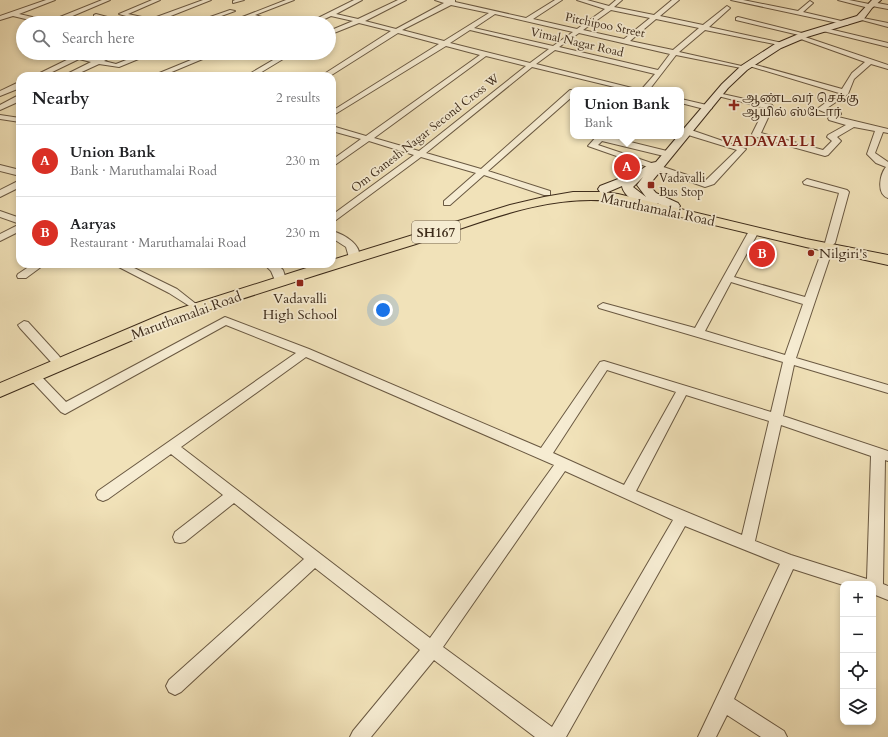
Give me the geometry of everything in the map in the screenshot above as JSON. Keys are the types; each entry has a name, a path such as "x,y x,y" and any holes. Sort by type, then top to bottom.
{"main road":[{"path":"684,137 718,95 747,66 784,44 802,36 860,18 873,3"},
{"path":"606,192 641,182 682,139"},
{"path":"641,182 653,206"},
{"name":"Maruthamalai Road","path":"336,260 542,200 606,192 641,182 674,206 888,260"},
{"name":"Maruthamalai Road","path":"336,258 354,256 457,219 547,193 606,192 653,206 754,231 829,245 888,252"},
{"name":"Maruthamalai Road","path":"0,382 150,318 276,274 301,268"},
{"name":"Maruthamalai Road","path":"0,390 276,274 302,268"}],"street":[{"path":"0,18 52,0"},
{"path":"68,16 107,0"},
{"path":"131,16 122,14 157,0"},
{"path":"165,16 208,0"},
{"path":"249,15 291,0"},
{"path":"326,16 359,0"},
{"path":"336,30 360,21 403,0"},
{"name":"Pitchipoo Street","path":"438,0 453,1 527,20 747,66 846,92"},
{"path":"527,20 559,0"},
{"path":"580,0 655,18 784,44"},
{"name":"Om Ganesh Nagar Second Cross W","path":"336,217 420,154 532,64 556,48 619,0"},
{"path":"626,41 676,0"},
{"path":"734,0 847,23"},
{"path":"841,0 873,3 888,7"},
{"path":"331,72 398,30 453,1"},
{"path":"800,13 810,3"},
{"path":"68,6 83,10"},
{"path":"648,87 675,52 727,8"},
{"path":"0,10 21,16"},
{"path":"217,16 232,11"},
{"path":"336,111 495,12"},
{"path":"330,14 445,42 485,54 624,87"},
{"path":"860,18 888,25"},
{"path":"738,19 781,28 888,67"},
{"name":"Vimal Nagar Road","path":"468,28 660,73"},
{"path":"824,30 888,45"},
{"path":"336,161 485,54"},
{"path":"46,72 72,60"},
{"path":"93,60 117,66 132,60"},
{"path":"166,72 196,60"},
{"path":"257,72 278,60"},
{"path":"75,72 98,61"},
{"path":"870,61 857,70 848,83 846,92 821,109 837,114 832,118 884,130 871,154 879,162 888,165"},
{"path":"579,87 589,78"},
{"path":"0,94 16,87"},
{"path":"447,203 570,95"},
{"path":"718,95 769,107 756,134 825,153 837,141 831,137 853,124"},
{"path":"0,108 16,100"},
{"path":"684,103 708,108"},
{"path":"0,117 16,119"},
{"path":"336,129 482,172 547,193"},
{"path":"600,139 592,146 641,182 705,184 711,182 742,149 688,132"},
{"path":"609,139 667,156"},
{"path":"0,168 16,172"},
{"path":"888,169 884,184 888,195"},
{"path":"747,544 777,418 789,360 829,245 844,192 807,182"},
{"path":"0,194 16,185"},
{"path":"0,214 16,220"},
{"path":"0,238 16,229"},
{"path":"698,333 754,231"},
{"path":"336,236 350,242 354,256"},
{"path":"22,276 34,268"},
{"path":"128,268 173,291 191,304"},
{"path":"728,278 809,302"},
{"path":"603,306 888,389"},
{"path":"33,375 65,408 225,321 305,352 544,455 628,492 682,518 789,561 853,581"},
{"path":"24,325 55,359"},
{"path":"103,495 305,352"},
{"path":"544,455 604,365 777,418 883,455 875,581"},
{"path":"628,492 683,390"},
{"path":"172,447 432,650 550,737"},
{"path":"359,737 432,650 562,464"},
{"path":"180,537 234,495"},
{"path":"556,737 682,518"},
{"path":"175,686 315,559"},
{"path":"707,737 789,561"},
{"path":"724,703 778,737"}],"place":[{"name":"ஆண்டவர் செக்கு ஆயில் ஸ்டோர்","path":"734,105"},
{"name":"Union Bank","path":"627,167"},
{"name":"Vadavalli Bus Stop","path":"651,185"},
{"name":"Nilgiri's","path":"811,253"},
{"name":"Aaryas","path":"762,254"},
{"name":"Vadavalli High School","path":"300,283"}],"district":[{"name":"VADAVALLI","path":"769,141"}]}
